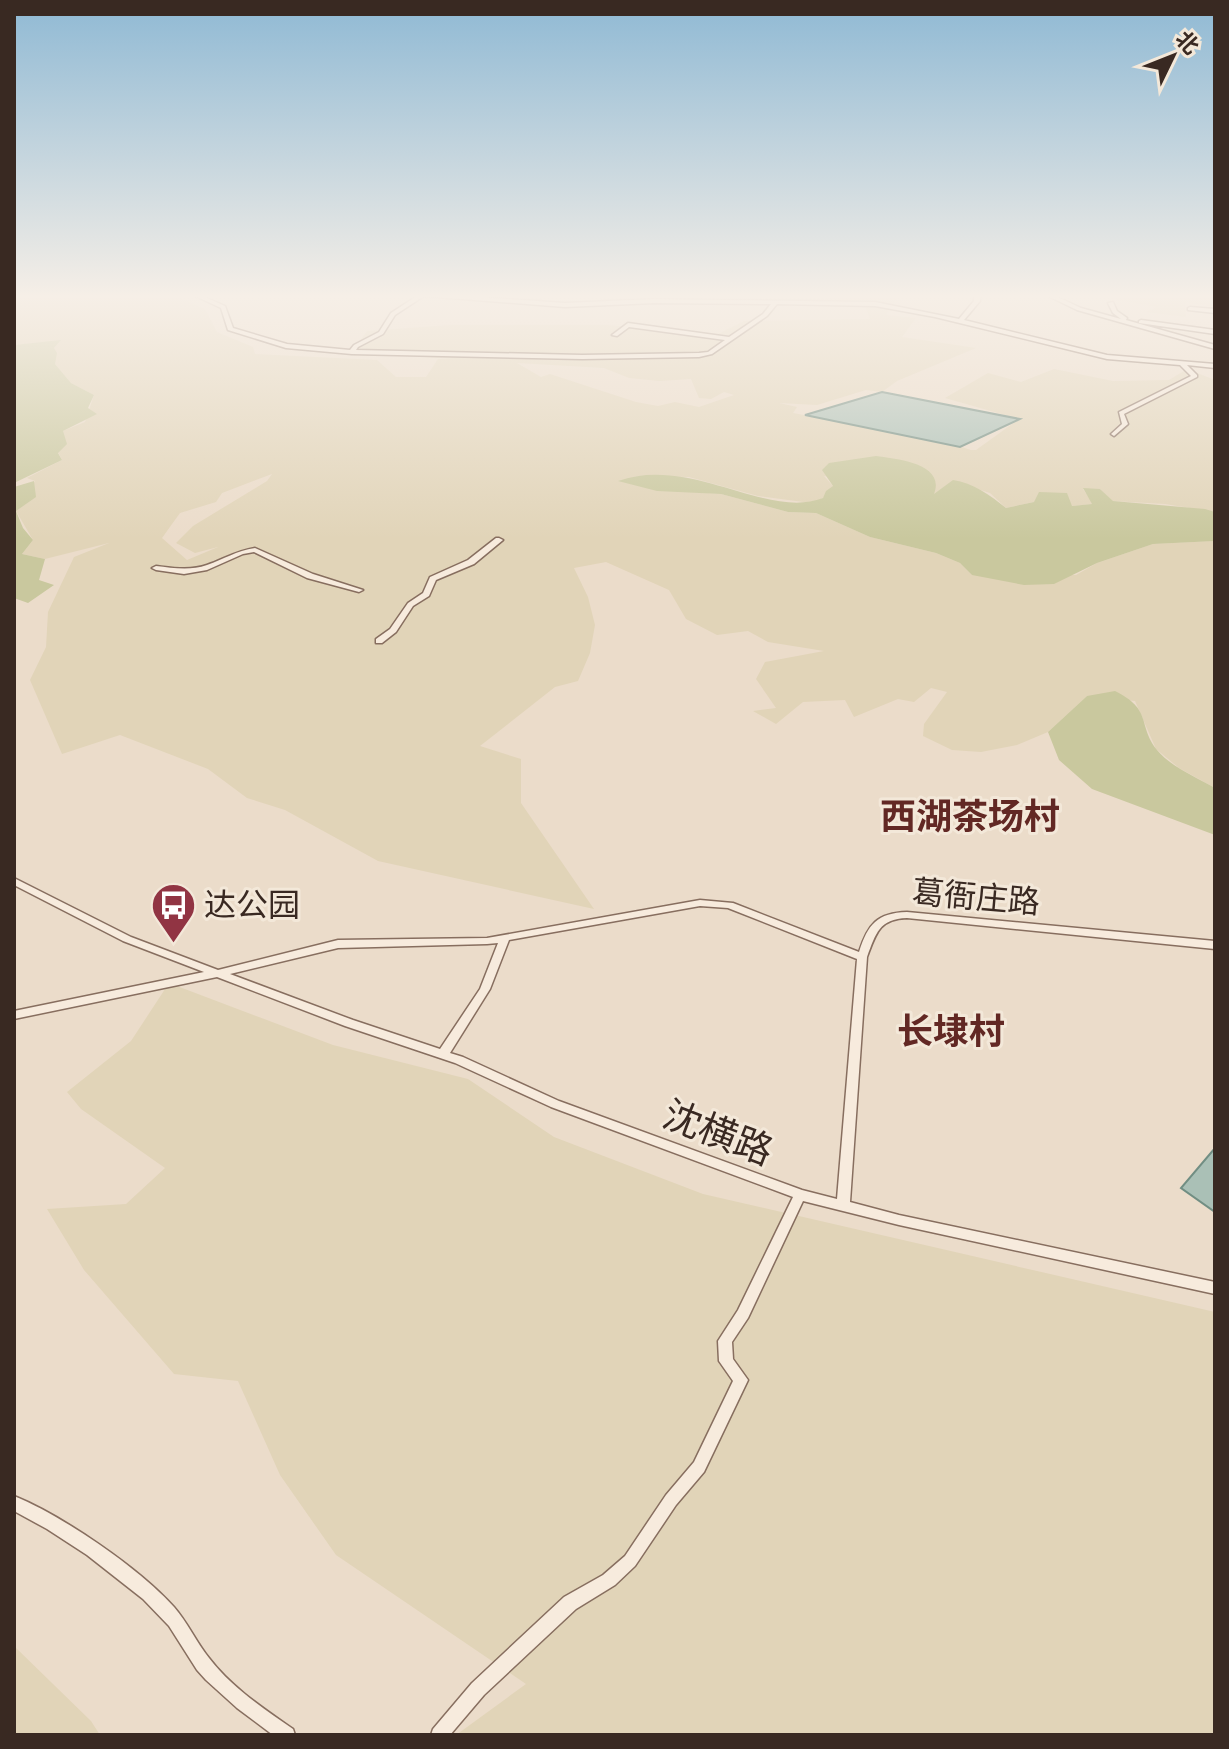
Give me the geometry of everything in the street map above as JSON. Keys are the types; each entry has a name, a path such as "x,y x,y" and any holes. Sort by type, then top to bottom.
{"street":[{"path":"1114,434 1125,424 1121,413 1195,376"},
{"path":"379,641 392,635 409,601 426,594 426,587 433,579 471,562 499,540"},
{"path":"156,568 184,572 255,550 310,576 359,590"},
{"name":"沈横路","path":"14,881 127,939 349,1023 443,1054 555,1104 800,1195 1215,1288"},
{"path":"14,1015 219,973 338,944 379,941 422,944 505,938 700,903 729,905 862,957"},
{"name":"葛衙庄路","path":"843,1206 862,957 871,929 882,919 899,915 1215,945"},
{"path":"443,1054 485,989 505,938"},
{"path":"439,1735 478,1689 552,1620 630,1561 671,1500 699,1467 741,1380 726,1361 725,1341 743,1314 800,1195"},
{"path":"14,1503 47,1518 167,1611 205,1666 241,1703 287,1735"}],"shaded area":[{"path":"65,376 555,376 636,402 658,406 675,402 699,407 734,395 724,392 711,399 699,398 691,379 659,381 623,376 910,376 882,392 866,390 817,405 779,403 797,407 793,413 976,450 1019,419 945,398 983,376 1021,382 1037,376 1087,376 1113,381 1204,376 1215,380 1215,512 1165,504 1112,501 1100,489 1083,489 1093,504 1072,506 1034,502 1006,508 990,493 971,487 932,495 824,476 833,486 823,498 811,503 758,496 689,477 634,476 691,492 721,494 788,512 816,513 870,537 936,553 960,563 972,575 1076,575 1097,563 1153,544 1215,541 1215,788 1179,768 1156,749 1135,701 1087,696 1048,732 1017,745 981,752 952,750 923,736 924,724 947,692 931,688 914,702 898,699 854,717 845,700 803,702 776,724 753,711 776,708 756,679 765,662 824,651 768,642 748,631 717,635 686,619 669,590 606,562 574,568 588,597 595,625 590,653 578,681 555,687 480,746 521,759 521,803 594,909 378,861 285,810 247,798 208,769 120,735 62,754 30,680 46,647 48,612 74,557 109,543 45,559 22,554 33,540 16,511 35,481 27,478 62,460 58,452 63,431 85,422 94,395 71,383","holes":["272,474 267,481 193,526 176,543 195,553 218,547 187,560 162,538 180,513 216,502 222,493"]},
{"path":"882,392 1020,419 960,447 805,415"},
{"path":"169,983 333,1045 468,1079 554,1137 703,1194 1215,1312 1215,1735 456,1735 526,1684 336,1555 280,1475 238,1381 174,1374 84,1270 47,1209 126,1204 165,1168 81,1109 67,1092 131,1041"},
{"path":"1215,1148 1215,1212 1181,1188"},
{"path":"14,1646 91,1721 100,1735 14,1735"}],"green space":[{"path":"14,376 65,376 71,383 94,395 88,408 97,414 63,431 67,444 58,453 62,460 14,483"},
{"path":"876,456 906,461 926,469 933,475 936,484 934,494 953,480 981,490 1006,508 1034,502 1039,492 1067,493 1072,506 1092,504 1083,488 1100,489 1113,501 1205,509 1215,512 1215,541 1153,544 1097,563 1054,584 1024,585 972,575 960,563 936,553 870,537 816,513 788,512 721,494 657,491 618,481 645,475 673,476 778,501 801,503 823,498 833,486 822,470 829,463"},
{"path":"34,481 36,497 16,511 23,528 33,540 22,554 45,559 39,580 54,585 28,603 14,598 14,487"},
{"path":"1115,691 1140,711 1151,741 1163,756 1176,767 1215,788 1215,835 1092,789 1059,760 1048,732 1087,696"}],"place":[{"name":"达公园","path":"173,944"}],"district":[{"name":"西湖茶场村","path":"970,816"},
{"name":"长埭村","path":"951,1031"}]}
